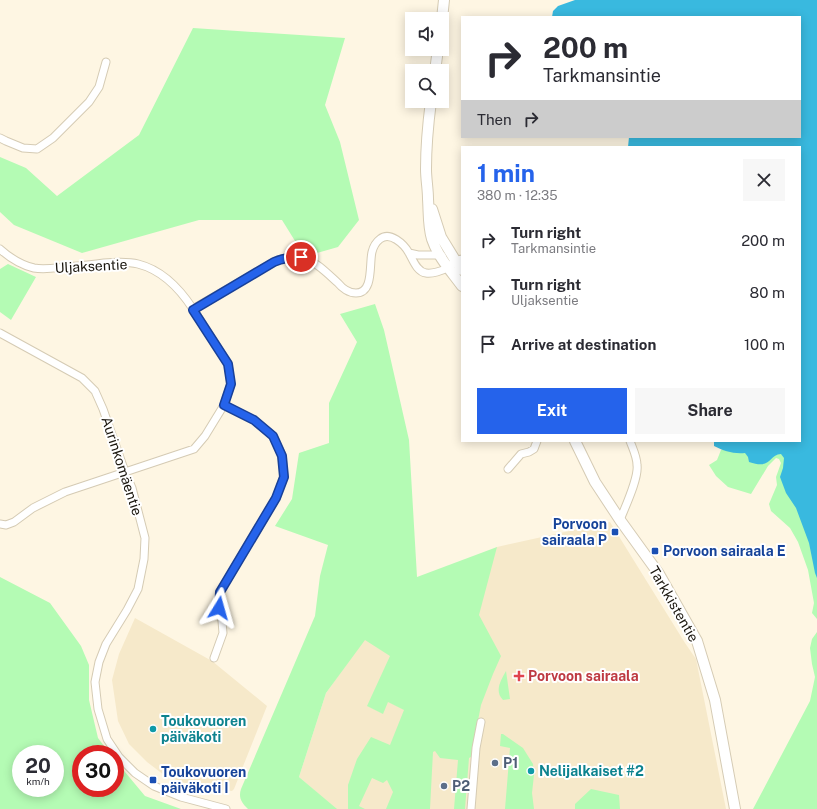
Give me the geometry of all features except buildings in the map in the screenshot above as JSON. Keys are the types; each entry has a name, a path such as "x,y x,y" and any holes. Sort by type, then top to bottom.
{"street":[{"path":"443,12 444,0"},
{"path":"0,138 23,148 37,149 53,138 89,102 99,87 106,62"},
{"path":"430,108 427,133 426,169 428,219 432,239 440,255"},
{"path":"428,198 441,236 455,262 461,283"},
{"path":"193,310 282,258 291,257 301,257 309,260 317,265 342,288 348,291 355,293 362,292 366,288 369,280 372,251 380,239 387,236 399,241 409,252 413,262 420,270 426,273 436,272 455,262"},
{"name":"Uljaksentie","path":"0,249 8,257 35,268 52,268 119,262 138,264 159,272 168,279 189,303 228,364 231,384 224,405 206,436 194,449 65,492 33,508 14,522 6,525 0,524"},
{"path":"409,252 418,255 440,255 455,262"},
{"name":"Aurinkomäentie","path":"0,333 82,378 95,391 132,488 145,538 144,560 138,589 106,644 99,662 95,682 98,709 107,739 119,757 135,773 154,786 181,797 226,809"},
{"path":"214,658 223,633 219,608 220,592 276,498 284,477 282,456 273,436 254,420 224,405"},
{"path":"508,469 521,454 534,449 536,442"},
{"name":"Tarkkistentie","path":"575,442 595,482 659,574 697,641 714,700 735,809"},
{"path":"620,520 636,477 638,466 630,442"},
{"path":"471,809 476,748 481,722"}],"shaded area":[{"name":"Porvoon sairaala","path":"610,522 696,659 726,809 336,809 299,777 326,693 364,640 497,547"},
{"path":"135,618 212,661 267,706 232,791 205,788 185,783 164,775 147,762 129,744 118,721 112,680 119,654"}],"green space":[{"path":"193,28 345,38 325,105 340,142 359,220 338,247 317,253 300,249 282,220 199,220 82,253 14,225 0,212 0,157 26,168 57,196 139,135"},
{"path":"8,264 36,277 11,320 0,312 0,269"},
{"path":"375,304 384,330 409,440 417,577 497,547 479,615 501,656 481,705 471,757 469,758 465,809 454,809 458,760 440,758 435,751 433,752 430,809 386,809 393,792 387,780 383,783 372,778 359,806 365,809 348,809 348,785 357,759 371,737 390,745 404,710 388,702 383,714 367,706 390,656 365,640 326,693 299,777 337,809 248,809 241,800 241,789 315,616 320,576 328,545 275,526 292,499 299,453 329,443 329,403 357,342 340,314"},
{"path":"728,444 817,446 817,619 812,613 814,603 808,570 798,542 790,528 771,511 769,504 777,485 776,477 781,463 779,459 776,458 768,466 751,494 728,487 716,476 709,465 717,460 721,450"},
{"path":"0,577 50,603 81,646 89,665 89,700 98,738 103,745 72,745 72,797 124,797 124,771 145,796 181,809 0,809"},
{"path":"817,632 817,809 753,809 810,701 815,677 810,648 812,639"},
{"path":"506,671 510,699 503,700 500,697 499,686"},
{"path":"501,734 523,748 533,764 534,775 532,793 534,809 505,809 510,748 500,746"},
{"path":"591,789 619,795 620,809 575,809 575,804"}],"water":[{"path":"575,0 817,0 817,578 809,543 796,508 786,493 780,477 784,458 781,454 777,455 766,463 756,464 749,462 745,453 729,452 714,446 714,442 801,442 801,146 628,146 629,138 801,138 801,16 552,16 553,11 558,6"}],"place":[{"name":"Porvoon sairaala P","path":"615,532"},
{"name":"Porvoon sairaala E","path":"655,551"},
{"name":"Porvoon sairaala","path":"519,676"},
{"name":"Toukovuoren päiväkoti","path":"153,729"},
{"name":"P1","path":"495,763"},
{"name":"Nelijalkaiset #2","path":"531,771"},
{"name":"Toukovuoren päiväkoti I","path":"153,780"},
{"name":"P2","path":"444,786"}],"route":[{"path":"219,608 220,592 276,498 284,477 282,456 273,436 254,420 224,405 231,384 228,364 193,310 282,258 301,257"}]}
